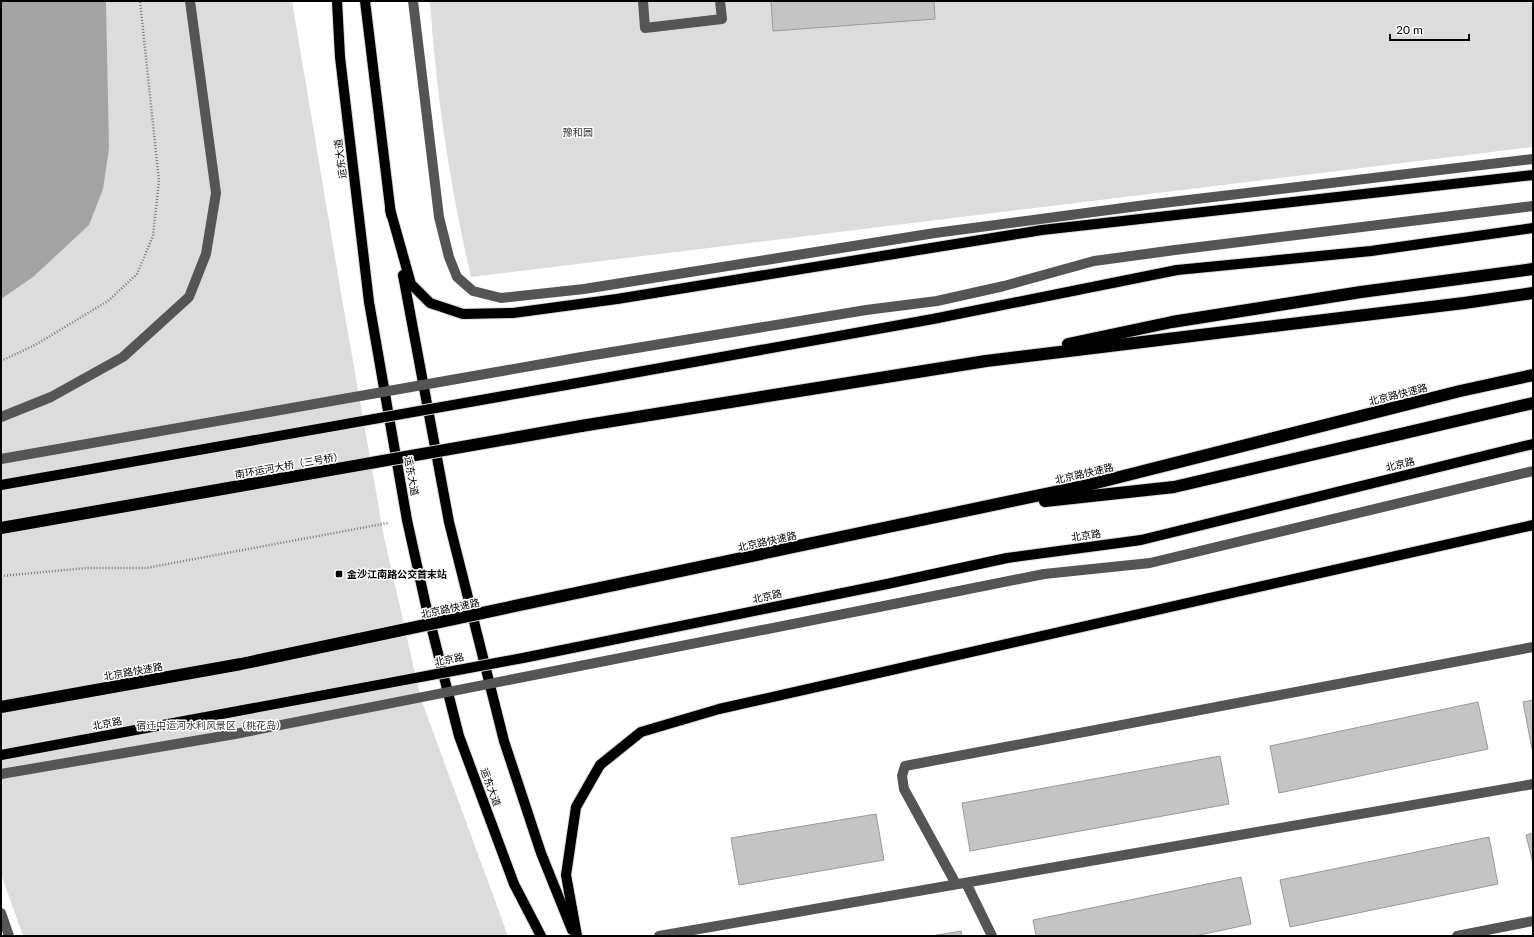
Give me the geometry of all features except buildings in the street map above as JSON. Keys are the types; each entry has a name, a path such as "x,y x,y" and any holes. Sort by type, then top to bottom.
{"highway":[{"path":"986,361 1172,322 1361,292 1533,268"},
{"path":"986,361 1456,304 1533,292"},
{"name":"南环运河大桥（三号桥）","path":"1,528 581,426 986,361"},
{"name":"北京路快速路","path":"1,707 241,664 1088,485 1452,393 1533,375"},
{"path":"978,508 1174,488 1533,403"}],"main road":[{"name":"运东大道","path":"337,1 340,57 369,302 407,520 426,606 459,736 514,884 541,936"},
{"path":"366,1 390,208 449,522 504,741 541,853 574,936"},
{"path":"390,208 411,284 430,303 463,314 513,313 617,299 1042,230 1533,175"},
{"path":"1,485 933,320 1177,270 1371,251 1533,228"},
{"name":"北京路","path":"1,755 523,658 1007,558 1141,540 1533,444"},
{"path":"577,936 566,875 576,807 600,765 641,732 727,707 1533,525"}],"lane":[{"path":"1,417 51,397 123,357 189,297 206,254 216,193 190,1"},
{"path":"413,1 439,217 449,257 457,277 473,291 501,298 584,289 942,232 1154,204 1533,159"},
{"path":"643,1 645,28 722,20 720,1"},
{"path":"1,460 582,357 866,310 937,302 1004,286 1094,261 1533,206"},
{"path":"1,774 250,730 1044,574 1150,563 1533,471"},
{"path":"992,936 904,789 902,776 905,766 1533,647"},
{"path":"659,936 1533,784"},
{"path":"1,913 9,936"},
{"path":"1457,936 1533,921"}],"path":[{"path":"1,361 35,345 108,302 137,274 153,236 159,181 140,1"},
{"path":"1,576 87,568 146,568 407,520"}],"green space":[{"name":"宿迁中运河水利风景区（桃花岛）","path":"1,1 292,1 384,537 421,699 508,936 23,936 1,874"},
{"name":"豫和园","path":"430,1 1533,1 1533,147 471,277 450,175 436,71"}],"shaded area":[{"path":"1,1 106,1 109,148 103,189 89,225 33,277 1,299"}],"place":[{"name":"金沙江南路公交首末站","path":"339,574"}]}
